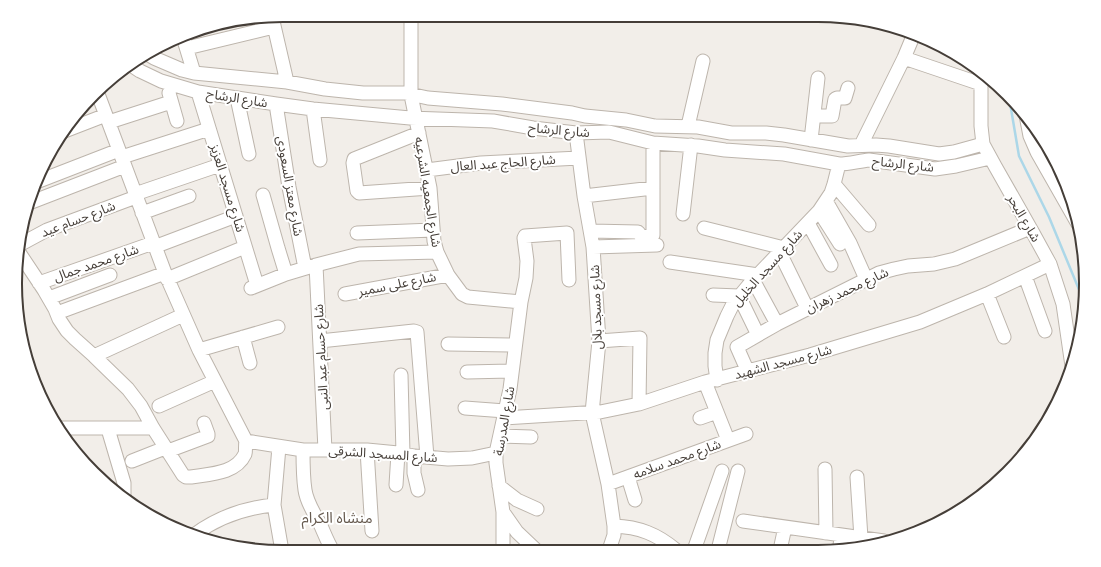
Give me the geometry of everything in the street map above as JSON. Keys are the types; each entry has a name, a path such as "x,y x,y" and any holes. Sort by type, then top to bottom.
{"street":[{"name":"شارع الجمعيه الشرعيه","path":"411,22 412,97 430,188 433,230 437,252 448,275 462,294 468,297 514,300 521,302"},
{"path":"194,73 185,42 269,23"},
{"path":"273,23 287,82"},
{"path":"861,145 912,40"},
{"name":"شارع الرشاح","path":"151,58 165,75"},
{"path":"904,58 981,84"},
{"path":"683,214 695,136 703,60"},
{"name":"شارع الرشاح","path":"136,68 140,70 165,75 198,92 276,104 313,109 356,103 376,94 397,92 412,97 508,105 585,116 626,120 695,136 725,150 845,157 861,161 869,160 935,168 983,144"},
{"name":"شارع الرشاح","path":"165,75 182,70 194,73 287,82 325,89 356,103 415,116 494,121 533,128 576,133 609,132 653,143 695,136 731,133 778,134 811,140 845,157"},
{"path":"165,75 177,121"},
{"path":"811,140 818,78"},
{"name":"شارع البحر","path":"981,79 981,126 983,144 1050,264 1063,304 1070,351"},
{"path":"814,116 832,116 835,99 846,98 848,88"},
{"name":"شارع مسجد العزيز","path":"198,92 245,247 254,286 286,274"},
{"path":"23,259 67,331 128,389 141,406 166,450 183,475 190,477 228,470 238,463 245,454 246,441 199,350 166,276 100,98"},
{"path":"237,98 249,154"},
{"path":"72,129 171,102"},
{"name":"شارع معتز السعودى","path":"276,104 289,187 310,266"},
{"path":"313,109 320,160"},
{"path":"44,180 122,158 209,129"},
{"path":"1029,129 1037,152 1066,203"},
{"path":"419,133 354,159 353,163 357,191 359,193 430,188"},
{"name":"شارع مسجد بلال","path":"576,133 584,196 593,247 599,341 592,413 608,484 614,526 614,535 611,545"},
{"path":"653,143 655,240"},
{"name":"شارع الرشاح","path":"845,157 861,145 889,146 939,154 955,159 990,158"},
{"name":"شارع مسجد الخليل","path":"728,440 717,412 711,381 717,340 726,316 738,296 823,206 845,157"},
{"path":"36,200 122,158"},
{"name":"شارع الحاج عبد العال","path":"427,170 481,163 579,158"},
{"name":"شارع حسام عيد","path":"25,242 47,230 136,195 220,166"},
{"path":"834,184 869,225"},
{"path":"584,196 653,188"},
{"path":"263,195 286,274 310,266 364,254 437,252"},
{"path":"142,213 189,196"},
{"path":"823,206 840,244"},
{"path":"823,206 850,243 866,279"},
{"name":"شارع محمد جمال","path":"39,283 236,216"},
{"path":"808,223 831,265"},
{"path":"704,228 782,250 807,308"},
{"name":"شارع محمد زهران","path":"748,372 737,347 807,308 879,273 894,268 939,263 955,259 1030,228"},
{"path":"357,233 433,230"},
{"path":"590,231 638,232 641,236 652,236 655,240"},
{"name":"شارع المدرسة","path":"531,545 517,532 504,512 499,486 496,453 510,389 521,302 526,278 527,261 524,238 526,235 567,233 568,280"},
{"path":"593,247 655,240"},
{"path":"57,313 245,247"},
{"path":"670,262 756,278 777,324"},
{"name":"شارع مسجد الشهيد","path":"465,408 505,415 592,413 605,412 639,404 711,381 748,372 912,325 987,294 1050,264"},
{"name":"شارع حسام عبد النبى","path":"310,266 320,341 325,450"},
{"path":"48,298 110,275"},
{"name":"شارع على سمير","path":"345,294 448,275"},
{"path":"1025,276 1045,331"},
{"path":"713,294 738,296 758,335"},
{"path":"987,294 1004,337"},
{"path":"94,356 183,315"},
{"path":"199,350 278,327"},
{"path":"320,341 414,331 417,333 427,457"},
{"path":"243,337 250,362"},
{"path":"599,341 640,338 639,404"},
{"path":"448,344 515,345"},
{"path":"467,372 512,371"},
{"path":"396,485 405,454 401,375"},
{"path":"159,406 215,381"},
{"path":"700,418 717,412"},
{"path":"132,461 208,436 204,423"},
{"path":"65,428 153,428"},
{"path":"108,429 124,483 124,491"},
{"name":"شارع محمد سلامه","path":"608,484 746,434"},
{"path":"500,436 531,436"},
{"name":"شارع المسجد الشرقى","path":"246,441 303,450 367,450 448,459 472,458 496,453"},
{"path":"280,447 274,506 281,545"},
{"path":"303,450 304,488 312,509 330,545"},
{"path":"367,450 372,531"},
{"path":"405,454 414,473 418,490"},
{"path":"825,469 826,533"},
{"path":"696,545 722,471"},
{"path":"719,545 738,471"},
{"path":"628,477 635,500"},
{"path":"857,477 861,538"},
{"path":"499,486 517,500 537,509"},
{"path":"200,531 211,524 235,513 260,507 274,506"},
{"path":"503,545 504,512"},
{"path":"743,521 872,539"},
{"path":"614,526 626,526 638,529 660,538 669,545"},
{"path":"781,545 785,527"},
{"path":"840,544 842,535"}],"waterway":[{"path":"1011,108 1019,156 1049,217 1079,289"}],"district":[{"name":"منشاه الكرام","path":"337,518"}]}
